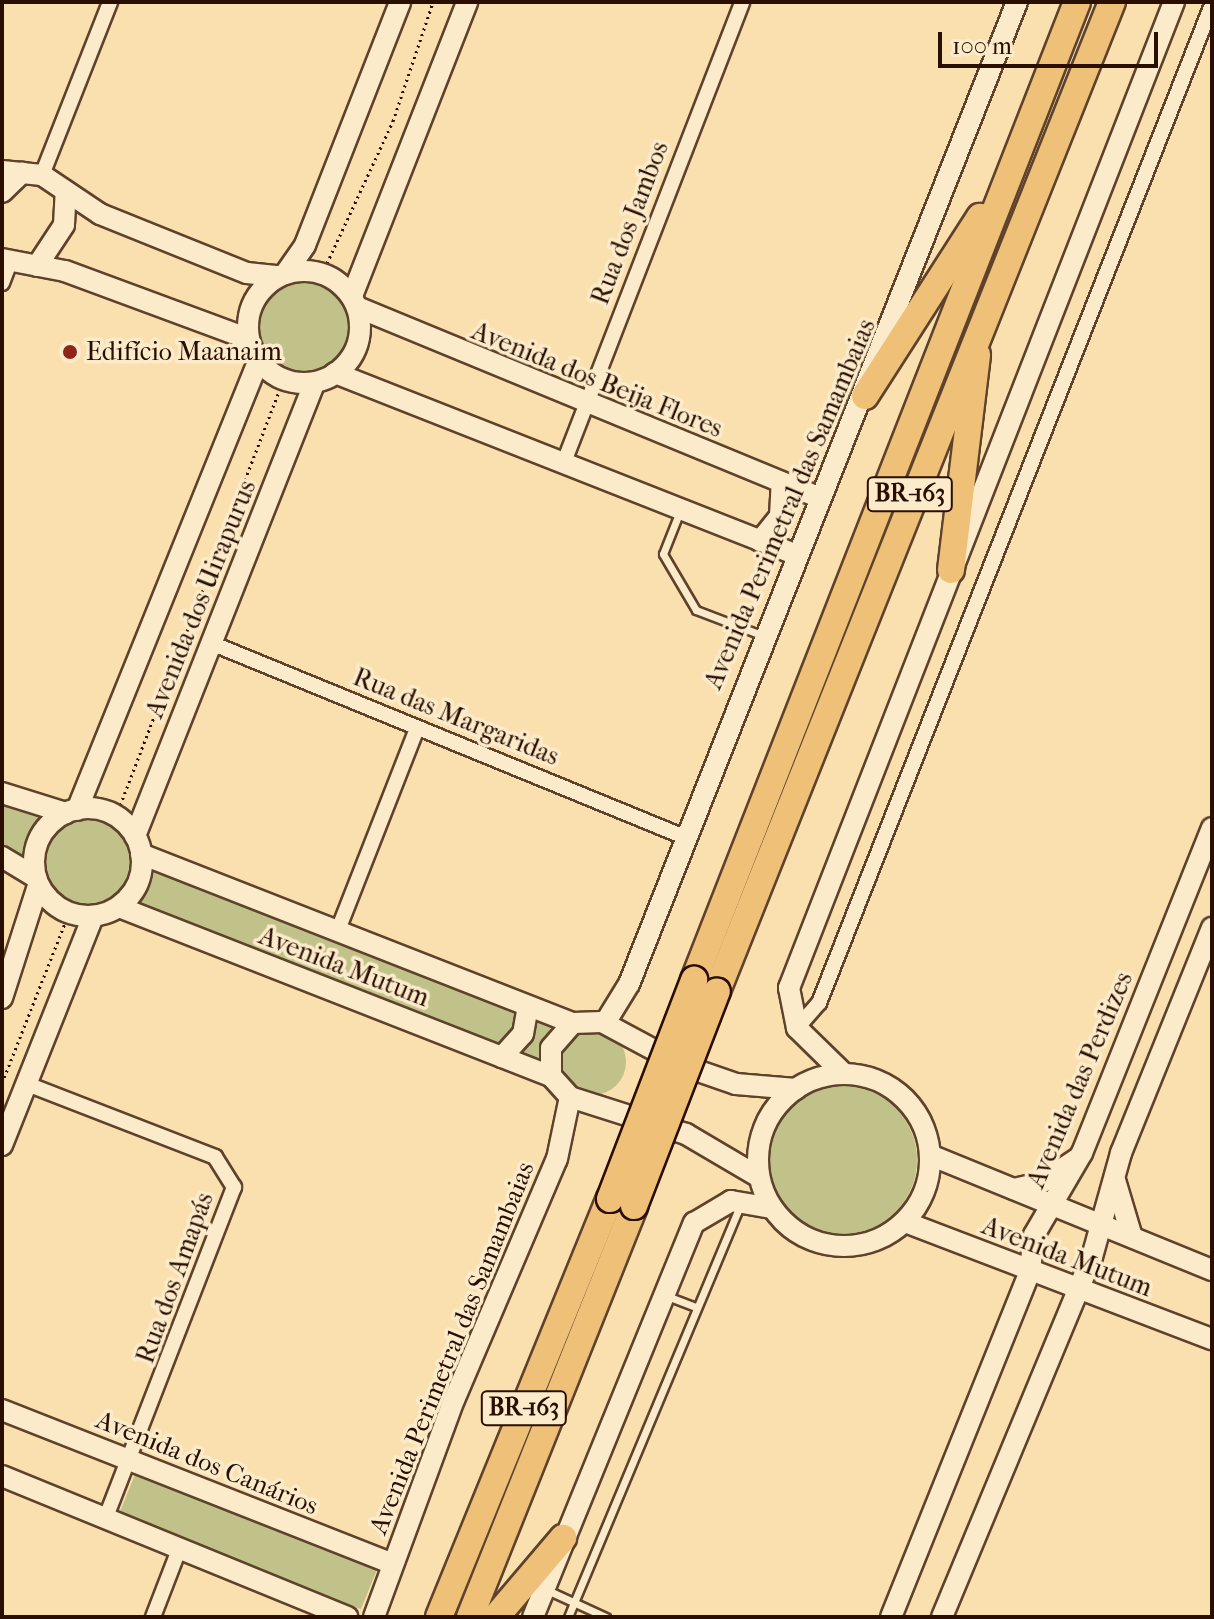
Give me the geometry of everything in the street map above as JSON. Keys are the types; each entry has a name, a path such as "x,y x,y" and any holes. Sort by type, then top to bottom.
{"highway":[{"name":"BR-163","path":"470,1617 1010,170 1077,2"},
{"name":"BR-163","path":"705,985 1112,2"},
{"path":"865,396 1010,170"},
{"path":"951,570 984,307"},
{"name":"BR-163","path":"439,1617 622,1203"},
{"path":"496,1617 563,1538"}],"street":[{"path":"2,192 22,173 110,2"},
{"path":"400,2 305,245 282,275 253,303 249,339 259,360 284,379 315,382 335,373 360,337 354,302 467,2"},
{"name":"Rua dos Jambos","path":"564,462 742,2"},
{"path":"844,1074 797,1028 787,995 800,952 1174,2"},
{"name":"Avenida Perimetral das Samambaias","path":"605,1023 625,993 682,836 761,635 865,396 1013,3"},
{"path":"797,1028 819,1003 1212,5"},
{"path":"22,173 66,192 100,214 247,273 322,274 354,302"},
{"path":"37,266 64,225 66,192"},
{"path":"4,269 37,266 249,339"},
{"name":"Avenida dos Beija Flores","path":"354,302 584,406 819,497"},
{"name":"Avenida dos Uirapurus","path":"71,811 259,360"},
{"path":"335,373 796,555"},
{"name":"Avenida dos Uirapurus","path":"138,845 211,643 315,382"},
{"path":"760,541 780,516 782,483"},
{"name":"Rua das Margaridas","path":"211,643 682,836"},
{"path":"338,930 417,728"},
{"path":"2,793 71,811 116,816 138,845 138,883 119,907 93,916 69,913 37,882 2,857"},
{"path":"2,998 37,882 35,846 71,811"},
{"name":"Avenida das Perdizes","path":"891,1617 1030,1271 1034,1235 1056,1206 1082,1153 1212,828"},
{"name":"Avenida Mutum","path":"138,845 338,930 573,1023"},
{"name":"Avenida Mutum","path":"119,907 551,1076"},
{"path":"2,1145 93,916"},
{"path":"942,1617 1074,1289 1092,1257 1099,1222 1115,1173 1212,928"},
{"path":"502,1057 523,1034 528,1006"},
{"path":"759,1177 686,1134 570,1097 551,1076 551,1048 573,1023 605,1023 684,1066 736,1084 796,1089 844,1074 877,1081 905,1100 924,1127 930,1155 924,1193 905,1222 878,1240 828,1245 796,1232 772,1208 759,1177 764,1128 796,1089"},
{"name":"Rua dos Amapás","path":"27,1084 215,1157 229,1170 229,1208 106,1517"},
{"name":"Avenida Perimetral das Samambaias","path":"374,1617 392,1564 557,1159 570,1097"},
{"path":"1014,1189 1041,1183 1082,1153"},
{"name":"Avenida Mutum","path":"930,1155 1212,1270"},
{"path":"1115,1173 1132,1237"},
{"path":"533,1617 694,1223 717,1205 742,1202 772,1208"},
{"name":"Avenida Mutum","path":"905,1222 1074,1289 1212,1339"},
{"name":"Avenida dos Canários","path":"2,1410 392,1564"},
{"path":"2,1476 347,1617"},
{"path":"153,1617 180,1547"}],"lane":[{"path":"681,509 663,554 696,610 761,635"},
{"path":"568,1617 695,1307 742,1202"},
{"path":"663,1295 695,1307"},
{"path":"545,1589 606,1617"}],"path":[{"path":"322,274 393,121 433,2"},
{"path":"116,816 284,379"},
{"path":"2,1083 69,913"}],"green space":[{"path":"303,283 321,286 336,297 347,312 350,330 347,348 336,363 321,374 303,377 285,374 270,363 259,348 256,330 259,312 270,297 285,286"},
{"path":"2,803 41,818 27,835 23,857 2,848"},
{"path":"88,816 106,819 121,829 131,844 134,862 131,880 121,895 106,905 88,908 70,905 55,895 45,880 42,862 45,844 55,829 70,819"},
{"path":"155,867 551,1027 536,1064 140,904"},
{"path":"586,1029 600,1029 612,1034 621,1043 626,1062 624,1075 617,1086 600,1095 586,1095 574,1090 565,1081 560,1069 560,1055 565,1043 574,1034"},
{"path":"843,1086 871,1092 895,1108 911,1132 917,1160 911,1188 895,1212 871,1228 843,1234 815,1228 791,1212 775,1188 769,1160 775,1132 791,1108 815,1092"},
{"path":"136,1472 377,1569 361,1609 120,1512"}],"place":[{"name":"Edifício Maanaim","path":"70,352"}]}
